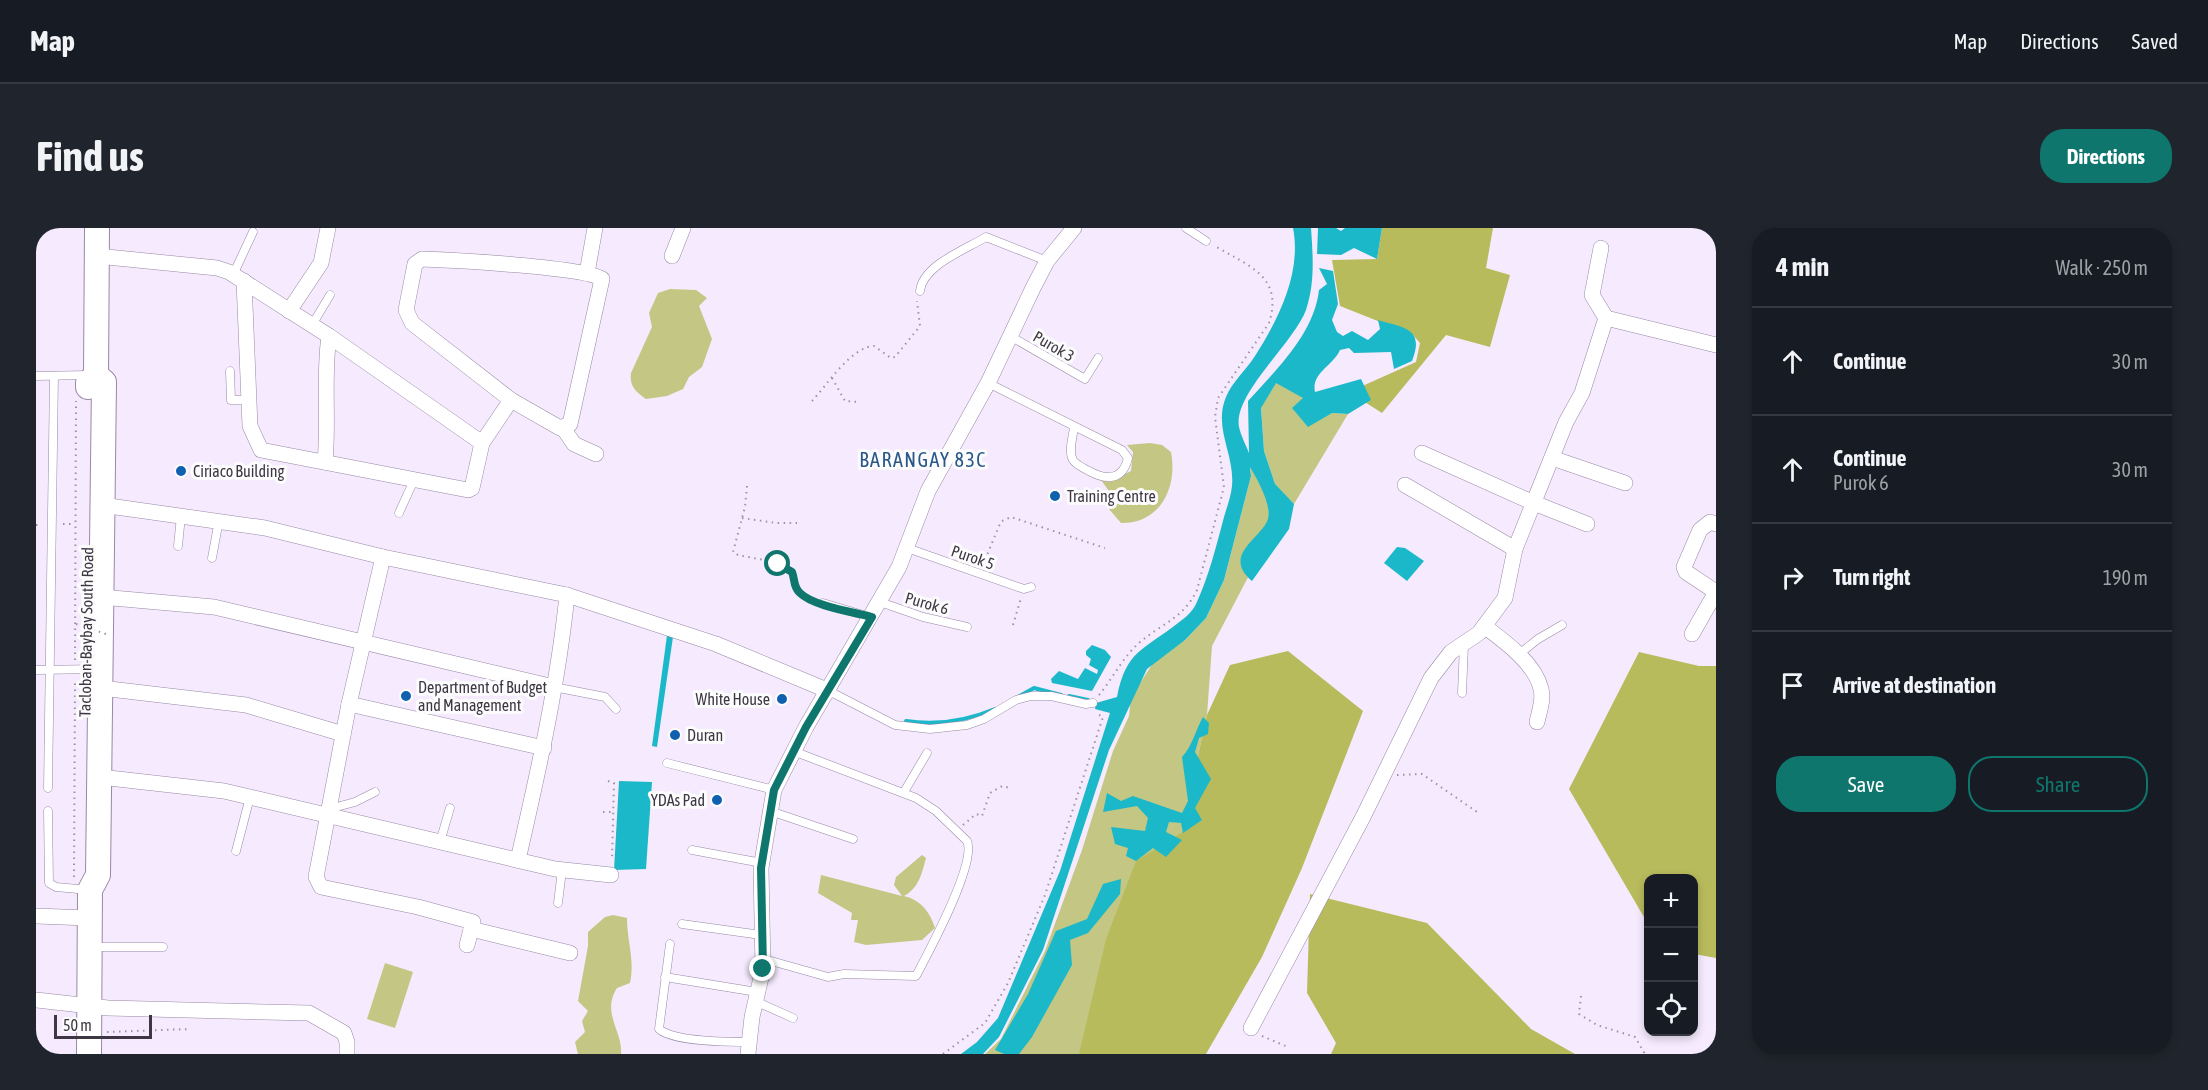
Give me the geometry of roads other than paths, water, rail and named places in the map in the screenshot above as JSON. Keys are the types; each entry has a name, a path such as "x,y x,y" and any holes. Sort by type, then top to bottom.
{"main road":[{"name":"Tacloban-Baybay South Road","path":"89,1043 89,918 82,886 88,674 88,383 96,375 97,228"},
{"name":"Tacloban-Baybay South Road","path":"82,886 98,875 100,777 88,674 101,597 104,382 96,375"}],"street":[{"path":"290,311 321,263 328,228"},
{"path":"588,273 595,228"},
{"path":"672,256 683,228"},
{"path":"748,1048 764,959 761,935 762,862 774,790 793,751 880,603 907,548 928,490 988,383 1047,261 1074,228"},
{"path":"1601,248 1592,295 1606,318 1716,345"},
{"path":"97,256 217,268 238,278 329,336 482,443"},
{"path":"562,428 570,424 603,282 599,276 588,273 422,259 415,264 406,310 407,317 511,400 562,428 574,444 596,454"},
{"path":"238,278 250,426 261,450 470,489 482,443 511,400"},
{"path":"1251,1027 1383,777 1431,678 1450,652 1484,626 1505,598 1515,549 1566,422 1582,393 1606,318"},
{"path":"325,462 329,416 325,364 329,336"},
{"path":"1422,453 1587,524"},
{"path":"1552,458 1625,483"},
{"path":"1406,485 1464,522 1515,549"},
{"path":"102,505 265,528 383,557 567,595 716,644 829,691"},
{"path":"1692,634 1716,592 1684,567 1700,530 1710,522 1716,524"},
{"path":"383,557 349,704 316,875 321,887 418,907 473,922 467,945"},
{"path":"518,860 544,748 567,595"},
{"path":"101,597 214,608 554,687"},
{"path":"1484,626 1518,655 1541,688 1542,698 1536,722"},
{"path":"88,674 246,705 343,734"},
{"path":"349,704 544,748"},
{"path":"100,777 224,791 328,813 562,870 610,875"},
{"path":"36,916 89,918"},
{"path":"471,929 570,953"},
{"path":"36,1000 89,1006 309,1013 344,1033 347,1054"}],"lane":[{"path":"1186,228 1206,241"},
{"path":"238,278 253,232"},
{"path":"920,291 921,282 928,273 986,237 1047,261"},
{"path":"312,325 330,295"},
{"name":"Purok 3","path":"1010,336 1084,379 1098,358"},
{"path":"230,371 231,400 249,400"},
{"path":"36,376 96,375"},
{"path":"48,788 54,376"},
{"path":"988,383 1122,450 1128,458 1122,472 1116,477 1107,478 1078,465 1073,460 1072,453 1074,427"},
{"path":"399,513 414,480"},
{"path":"178,546 182,515"},
{"path":"212,558 219,520"},
{"name":"Purok 5","path":"907,548 1027,588"},
{"path":"823,603 872,617"},
{"name":"Purok 6","path":"880,603 923,617 967,627"},
{"path":"1518,655 1538,639 1562,625"},
{"path":"1462,693 1464,642"},
{"path":"36,670 88,674"},
{"path":"554,687 605,697 616,710"},
{"path":"829,691 895,725 930,729 968,724 984,719 1016,700 1030,696 1051,696 1086,704 1093,703"},
{"path":"764,959 828,977 844,974 916,976 952,903 968,862 969,845 932,807 904,792 793,751"},
{"path":"904,792 927,753"},
{"path":"667,763 774,790"},
{"path":"328,813 375,792"},
{"path":"236,850 250,797"},
{"path":"440,842 450,808"},
{"path":"48,811 49,883 56,887 82,886"},
{"path":"770,811 853,839"},
{"path":"692,850 762,862"},
{"path":"558,903 562,870"},
{"path":"682,924 761,935"},
{"path":"670,944 659,1021 662,1032 748,1048"},
{"path":"89,947 164,947"},
{"path":"665,977 756,997 793,1018"}],"water":[{"path":"1293,228 1311,228 1313,269 1311,290 1306,310 1299,323 1254,384 1245,400 1240,414 1239,427 1249,453 1248,401 1292,350 1310,322 1319,290 1327,284 1319,268 1333,271 1338,304 1332,320 1337,332 1343,336 1352,331 1368,340 1380,329 1378,320 1404,328 1410,331 1416,342 1412,361 1394,369 1391,352 1354,353 1349,348 1340,350 1316,380 1315,392 1361,379 1371,400 1348,414 1332,413 1308,427 1292,408 1303,398 1276,383 1261,408 1264,451 1275,484 1294,504 1289,529 1252,581 1244,572 1241,563 1242,555 1264,526 1269,513 1263,492 1250,467 1251,476 1224,580 1206,618 1185,640 1147,669 1109,750 1043,950 999,1037 983,1054 961,1054 977,1042 998,1018 1060,871 1110,713 1095,709 1096,703 1117,697 1121,681 1131,660 1138,652 1188,615 1201,593 1232,486 1232,474 1223,430 1223,408 1232,386 1264,342 1280,312 1294,262"},
{"path":"1318,228 1336,228 1341,231 1345,228 1382,228 1377,259 1354,248 1341,255 1317,254"},
{"path":"1397,547 1405,548 1424,561 1407,581 1384,563"},
{"path":"668,628 674,630 657,747 652,746"},
{"path":"1092,645 1105,650 1111,657 1092,691 1052,683 1051,679 1059,671 1078,679 1085,668 1097,674 1098,670 1089,665 1091,659 1086,655 1086,651"},
{"path":"1203,717 1209,723 1208,734 1199,738 1195,752 1211,779 1195,808 1202,820 1183,833 1181,823 1169,822 1166,832 1182,840 1166,857 1153,848 1136,861 1126,856 1128,848 1115,844 1111,827 1145,831 1148,818 1137,806 1103,812 1107,793 1121,801 1133,796 1182,813 1188,801 1182,757"},
{"path":"619,781 652,782 646,869 614,870"},
{"path":"1121,879 1120,894 1088,933 1070,940 1072,965 1032,1037 1019,1054 1004,1054 995,1050 1028,994 1056,931 1087,919 1103,884"}],"waterway":[{"path":"1018,697 1034,688 1061,695"},
{"path":"1069,696 1088,700"},
{"path":"906,721 929,723 952,721 995,709"}],"place":[{"name":"Ciriaco Building","path":"181,471"},
{"name":"Training Centre","path":"1055,496"},
{"name":"Department of Budget and Management","path":"406,696"},
{"name":"White House","path":"782,699"},
{"name":"Duran","path":"675,735"},
{"name":"YDAs Pad","path":"717,800"}],"district":[{"name":"BARANGAY 83C","path":"923,459"}]}
